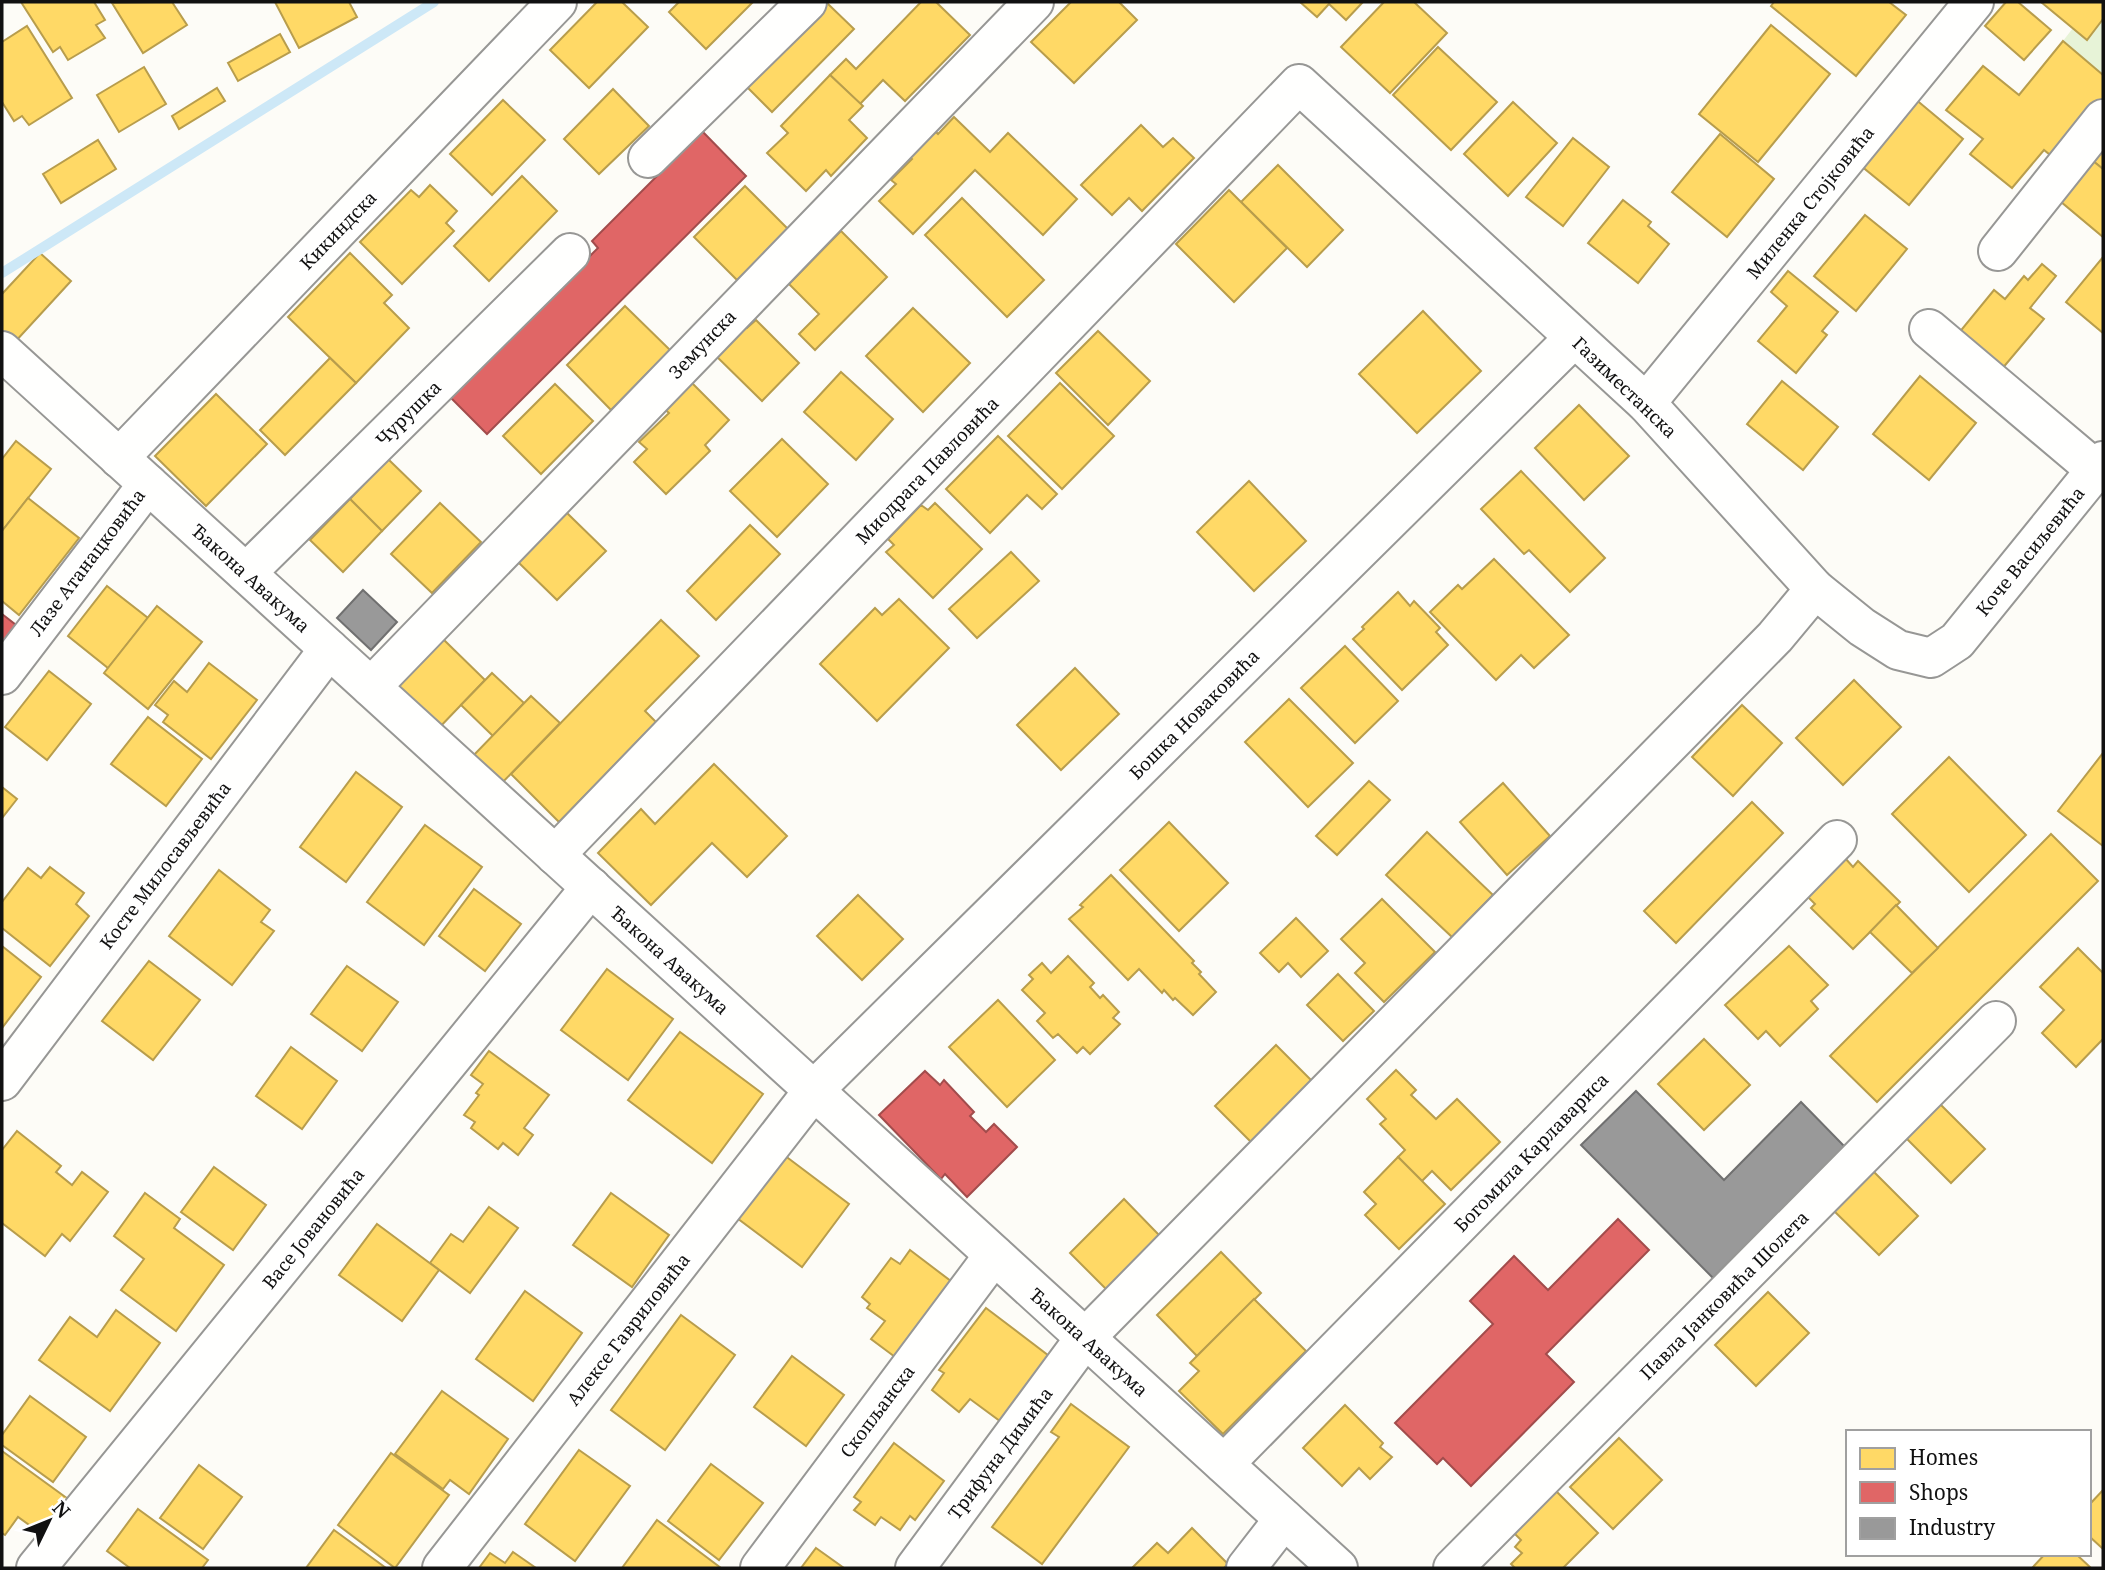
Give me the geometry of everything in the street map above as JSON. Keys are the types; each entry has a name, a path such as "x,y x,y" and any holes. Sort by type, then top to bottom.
{"street":[{"name":"Кикиндска","path":"119,458 557,2"},
{"path":"648,158 807,2"},
{"name":"Земунска","path":"371,687 1034,2"},
{"name":"Миленка Стојковића","path":"1646,402 1974,2"},
{"name":"Газиместанска","path":"1299,84 1646,402 1815,589 1861,627 1898,650 1931,658 1957,641"},
{"name":"Миодрага Павловића","path":"555,855 1299,84"},
{"path":"1998,251 2103,119"},
{"name":"Чурушка","path":"246,573 570,253"},
{"path":"1929,328 2100,466"},
{"name":"Бошка Новаковића","path":"814,1090 1574,338"},
{"name":"Ђакона Авакума","path":"2,351 1338,1568"},
{"name":"Коче Васиљевића","path":"1957,641 2100,466"},
{"name":"Лазе Атанацковића","path":"2,675 148,484"},
{"name":"Трифуна Димића","path":"915,1568 1085,1338 1775,637 1815,589"},
{"name":"Косте Милосављевића","path":"2,1081 329,649"},
{"name":"Богомила Карлавариса","path":"1224,1464 1837,840"},
{"name":"Васе Јовановића","path":"36,1568 591,887"},
{"name":"Павла Јанковића Шолета","path":"1453,1568 1996,1021"},
{"name":"Алексе Гавриловића","path":"442,1568 814,1090"},
{"name":"Скопљанска","path":"760,1568 993,1255"},
{"path":"1246,1568 1284,1519"}],"green space":[{"path":"2103,19 2103,75 2063,41 2073,28 2087,39"}],"building: Homes":[{"path":"21,2 94,2 105,20 96,25 105,38 68,60 60,47 53,52"},
{"path":"172,2 187,25 143,53 112,3"},
{"path":"275,2 349,2 357,17 299,48"},
{"path":"597,2 622,2 648,27 589,88 550,50"},
{"path":"679,2 753,2 706,49 669,12"},
{"path":"821,2 826,2 854,29 772,112 742,82"},
{"path":"921,2 936,2 970,35 905,101 883,80 860,104 830,75 846,59 856,69"},
{"path":"1071,2 1119,2 1137,20 1074,83 1031,42"},
{"path":"1300,2 1363,2 1346,20 1329,4 1317,17"},
{"path":"1384,2 1414,2 1447,33 1390,93 1341,47"},
{"path":"1774,2 1889,2 1906,15 1856,76 1771,6"},
{"path":"2006,2 2018,2 2051,30 2024,60 1985,26"},
{"path":"2041,2 2103,2 2103,19 2087,40"},
{"path":"1771,25 1830,74 1758,162 1699,114"},
{"path":"27,26 72,98 29,125 22,116 14,121 2,102 2,42"},
{"path":"280,34 290,52 238,81 228,63"},
{"path":"2063,41 2103,75 2103,100 2055,159 2044,150 2012,188 1970,154 1983,139 1946,110 1983,66 2019,95"},
{"path":"1438,47 1497,102 1451,150 1393,95"},
{"path":"144,67 166,104 119,132 97,95"},
{"path":"830,75 863,106 849,120 867,138 831,176 826,170 806,191 767,153 788,133 781,126"},
{"path":"217,88 225,101 179,129 172,116"},
{"path":"613,89 649,126 599,174 564,139"},
{"path":"1914,98 1963,139 1909,205 1860,165"},
{"path":"503,100 545,140 492,195 450,154"},
{"path":"1513,102 1557,143 1508,196 1464,154"},
{"path":"954,117 990,152 1008,133 1077,199 1043,235 975,170 913,234 879,201 896,184 891,180 912,159 908,155 933,129 938,134"},
{"path":"1141,125 1163,147 1173,138 1194,158 1142,211 1129,198 1112,215 1081,185"},
{"path":"1720,134 1774,179 1727,237 1672,192"},
{"path":"1573,138 1609,167 1563,226 1526,197"},
{"path":"98,140 116,169 61,203 43,174"},
{"path":"2103,148 2103,169 2093,161"},
{"path":"2093,161 2103,169 2103,237 2060,201"},
{"path":"1278,165 1343,230 1307,267 1241,202"},
{"path":"522,176 557,211 489,281 454,246"},
{"path":"430,185 457,211 446,223 454,231 402,284 360,242 411,190 419,197"},
{"path":"745,186 788,229 737,280 694,237"},
{"path":"1229,190 1287,248 1234,302 1176,244"},
{"path":"962,198 1044,280 1007,317 925,235"},
{"path":"1623,200 1651,222 1648,226 1669,244 1638,283 1588,243"},
{"path":"1865,215 1907,249 1856,311 1814,276"},
{"path":"841,231 887,277 815,350 799,334 819,314 789,284"},
{"path":"40,253 71,281 14,343 2,331 2,294"},
{"path":"350,253 392,295 384,303 409,328 356,383 288,317"},
{"path":"2103,257 2103,333 2066,302"},
{"path":"2042,264 2056,276 2030,308 2044,319 1996,376 1953,340 1994,290 2005,299 2024,276 2028,280"},
{"path":"1788,271 1838,312 1822,331 1827,335 1796,373 1758,341 1787,306 1771,292"},
{"path":"625,306 670,350 611,410 567,365"},
{"path":"913,308 970,363 923,412 866,356"},
{"path":"1423,311 1481,371 1417,433 1359,374"},
{"path":"756,320 799,363 762,401 712,352 741,322 747,328"},
{"path":"1098,331 1150,381 1108,425 1056,373"},
{"path":"330,358 356,383 285,455 260,430"},
{"path":"841,372 893,419 856,460 804,412"},
{"path":"1920,376 1976,423 1929,480 1873,434"},
{"path":"688,379 729,420 705,445 710,451 666,494 634,462 647,449 639,442 669,413 661,406"},
{"path":"1782,381 1838,427 1803,470 1747,424"},
{"path":"1060,383 1114,436 1062,489 1008,436"},
{"path":"555,384 593,421 541,474 503,436"},
{"path":"216,394 267,444 206,506 155,456"},
{"path":"1579,405 1629,456 1584,500 1535,448"},
{"path":"998,436 1057,494 1042,509 1027,495 990,533 946,489"},
{"path":"782,439 828,484 777,537 730,491"},
{"path":"16,441 51,469 2,531 2,459"},
{"path":"388,459 421,491 382,531 350,499"},
{"path":"1521,471 1605,558 1570,592 1529,550 1524,554 1481,509"},
{"path":"1249,481 1306,541 1254,591 1197,532"},
{"path":"28,498 79,538 19,615 2,601 2,531"},
{"path":"350,499 382,531 343,572 310,540"},
{"path":"440,503 481,542 432,593 391,554"},
{"path":"935,503 982,549 933,598 886,552 894,545 888,539 921,505 928,510"},
{"path":"567,513 606,551 557,600 518,562"},
{"path":"750,525 780,554 716,620 687,591"},
{"path":"1011,552 1039,581 977,638 949,609"},
{"path":"1494,559 1569,635 1534,668 1521,655 1496,680 1430,612 1458,585 1462,589"},
{"path":"107,586 148,618 108,668 68,636"},
{"path":"1398,592 1410,606 1414,601 1440,628 1436,632 1448,645 1402,690 1353,639"},
{"path":"899,599 949,648 877,721 820,664 875,608 882,615"},
{"path":"157,606 202,642 148,709 104,673"},
{"path":"661,620 699,656 645,711 656,722 559,822 511,774"},
{"path":"442,638 485,680 436,731 393,689"},
{"path":"1345,646 1398,701 1355,743 1301,688"},
{"path":"209,663 257,700 211,759 163,722 168,715 155,705 174,681 187,692"},
{"path":"1075,668 1119,714 1061,770 1017,725"},
{"path":"49,671 91,704 47,760 5,727"},
{"path":"492,673 524,703 493,736 461,705"},
{"path":"1854,680 1901,727 1843,785 1796,738"},
{"path":"531,696 560,723 499,786 471,758"},
{"path":"1289,699 1353,763 1308,807 1245,742"},
{"path":"1742,705 1782,743 1733,796 1692,757"},
{"path":"148,717 202,759 166,806 111,764"},
{"path":"2103,753 2103,846 2058,811"},
{"path":"1949,757 2026,835 1969,892 1892,814"},
{"path":"714,764 787,836 747,877 712,843 651,905 598,853 641,809 655,824"},
{"path":"356,772 402,807 346,882 300,847"},
{"path":"1369,781 1390,800 1337,855 1316,836"},
{"path":"1503,783 1550,836 1507,875 1460,822"},
{"path":"2,787 17,799 2,818"},
{"path":"1752,802 1783,833 1676,943 1644,911"},
{"path":"1169,822 1228,883 1179,931 1120,870"},
{"path":"425,825 482,867 424,945 367,902"},
{"path":"1427,832 1493,895 1452,937 1386,875"},
{"path":"2051,834 2098,881 1877,1102 1830,1056"},
{"path":"1845,858 1853,867 1858,861 1900,902 1853,949 1811,908 1815,904 1807,896"},
{"path":"50,867 84,893 76,904 89,916 50,966 2,928 2,902 28,868 41,878"},
{"path":"219,870 270,910 261,922 274,931 232,985 169,936"},
{"path":"1111,875 1194,961 1192,963 1201,972 1199,974 1216,992 1193,1015 1164,990 1162,993 1139,969 1128,980 1069,919"},
{"path":"474,889 521,924 485,971 439,936"},
{"path":"858,895 903,939 862,980 817,936"},
{"path":"1382,899 1435,952 1384,1002 1355,973 1365,963 1341,939"},
{"path":"1896,905 1938,948 1912,973 1870,932"},
{"path":"1296,918 1328,951 1301,977 1288,963 1279,972 1260,953"},
{"path":"2,946 41,977 2,1028"},
{"path":"1789,946 1828,985 1811,1001 1818,1009 1780,1046 1766,1031 1758,1039 1725,1005"},
{"path":"2078,948 2103,973 2103,1039 2076,1067 2042,1033 2064,1010 2040,987"},
{"path":"1068,956 1094,983 1090,987 1100,998 1103,995 1119,1012 1113,1018 1120,1024 1090,1054 1083,1047 1077,1053 1058,1034 1053,1038 1037,1021 1045,1013 1022,990 1033,979 1029,975 1042,963 1051,973"},
{"path":"149,961 200,1000 153,1060 102,1021"},
{"path":"347,966 398,1002 362,1051 311,1014"},
{"path":"607,969 673,1019 628,1080 561,1030"},
{"path":"1338,974 1374,1011 1343,1041 1307,1005"},
{"path":"998,1000 1055,1060 1007,1107 949,1047"},
{"path":"680,1032 763,1094 712,1163 628,1100"},
{"path":"1704,1039 1750,1085 1704,1130 1658,1084"},
{"path":"1276,1045 1318,1087 1256,1147 1215,1106"},
{"path":"291,1047 337,1081 302,1129 256,1096"},
{"path":"489,1051 549,1095 524,1128 533,1135 518,1155 503,1143 498,1149 471,1128 475,1122 464,1115 479,1095 476,1093 483,1084 471,1075"},
{"path":"1396,1070 1416,1090 1411,1095 1436,1119 1457,1099 1500,1142 1451,1190 1432,1171 1422,1181 1398,1157 1405,1150 1380,1124 1386,1119 1367,1099"},
{"path":"1934,1098 1985,1149 1951,1183 1900,1132"},
{"path":"17,1131 61,1166 56,1172 72,1185 82,1172 108,1192 70,1241 62,1234 45,1256 2,1223 2,1150"},
{"path":"784,1155 849,1204 802,1267 737,1218"},
{"path":"1398,1157 1445,1204 1399,1249 1365,1215 1376,1204 1364,1192"},
{"path":"214,1167 266,1205 233,1250 181,1212"},
{"path":"1872,1170 1918,1216 1879,1255 1833,1210"},
{"path":"145,1193 180,1219 174,1228 224,1265 176,1331 121,1290 144,1259 114,1236"},
{"path":"611,1193 669,1235 632,1287 573,1245"},
{"path":"1124,1199 1160,1236 1110,1293 1070,1253"},
{"path":"489,1207 518,1228 470,1293 430,1263 451,1234 463,1242"},
{"path":"377,1224 439,1270 402,1321 339,1275"},
{"path":"910,1250 960,1288 899,1360 871,1339 885,1321 867,1308 870,1304 862,1297 891,1258 900,1264"},
{"path":"1221,1252 1261,1293 1197,1356 1157,1315"},
{"path":"525,1291 582,1333 533,1401 476,1359"},
{"path":"1768,1292 1809,1333 1756,1386 1715,1345"},
{"path":"1254,1299 1306,1351 1223,1434 1179,1391 1199,1371 1190,1363"},
{"path":"986,1308 1053,1359 1004,1424 970,1399 959,1412 932,1390 944,1373 939,1370"},
{"path":"116,1310 160,1343 110,1411 39,1360 70,1317 97,1337"},
{"path":"681,1315 735,1355 665,1450 611,1410"},
{"path":"792,1356 844,1395 806,1446 754,1407"},
{"path":"442,1391 508,1439 469,1494 450,1480 443,1489 395,1454"},
{"path":"30,1396 86,1437 53,1482 2,1445 2,1435"},
{"path":"1071,1404 1129,1447 1042,1564 992,1527 1059,1437 1051,1432"},
{"path":"1345,1405 1383,1443 1380,1447 1392,1457 1370,1479 1359,1468 1342,1486 1303,1448"},
{"path":"1619,1438 1662,1480 1613,1529 1570,1487"},
{"path":"894,1443 944,1481 915,1520 910,1516 900,1530 881,1517 875,1525 854,1510 861,1502 854,1497"},
{"path":"579,1450 630,1486 575,1561 525,1524"},
{"path":"2,1451 79,1507 53,1542 18,1517 5,1535 2,1533"},
{"path":"391,1453 449,1495 395,1568 338,1525"},
{"path":"711,1464 763,1503 719,1560 668,1521"},
{"path":"199,1465 242,1497 203,1549 160,1518"},
{"path":"1554,1489 1598,1533 1563,1568 1515,1568 1511,1564 1522,1553 1515,1547 1521,1540 1512,1531"},
{"path":"2103,1490 2103,1549 2091,1538 2091,1503"},
{"path":"138,1509 208,1560 202,1568 130,1568 107,1551"},
{"path":"657,1520 721,1568 622,1568"},
{"path":"1192,1528 1228,1564 1224,1568 1132,1568 1157,1543 1168,1553"},
{"path":"334,1530 386,1568 306,1568"},
{"path":"816,1548 844,1568 801,1568"},
{"path":"513,1552 536,1568 479,1568 490,1553 505,1563"},
{"path":"2043,1556 2078,1556 2091,1568 2032,1568"}],"building: Shops":[{"path":"702,131 746,176 487,434 449,396 598,248 592,241"},
{"path":"2,614 25,632 2,661"},
{"path":"925,1071 940,1085 944,1080 974,1112 970,1116 986,1132 994,1124 1017,1147 967,1197 945,1174 941,1179 879,1115"},
{"path":"1618,1219 1649,1250 1546,1354 1574,1382 1471,1486 1443,1458 1437,1464 1395,1423 1493,1324 1470,1301 1514,1256 1548,1290"}],"building: Industry":[{"path":"363,590 397,622 371,650 337,618"},
{"path":"1636,1091 1724,1180 1801,1102 1845,1147 1713,1278 1581,1145"}],"waterway":[{"path":"2,273 434,2"}]}
